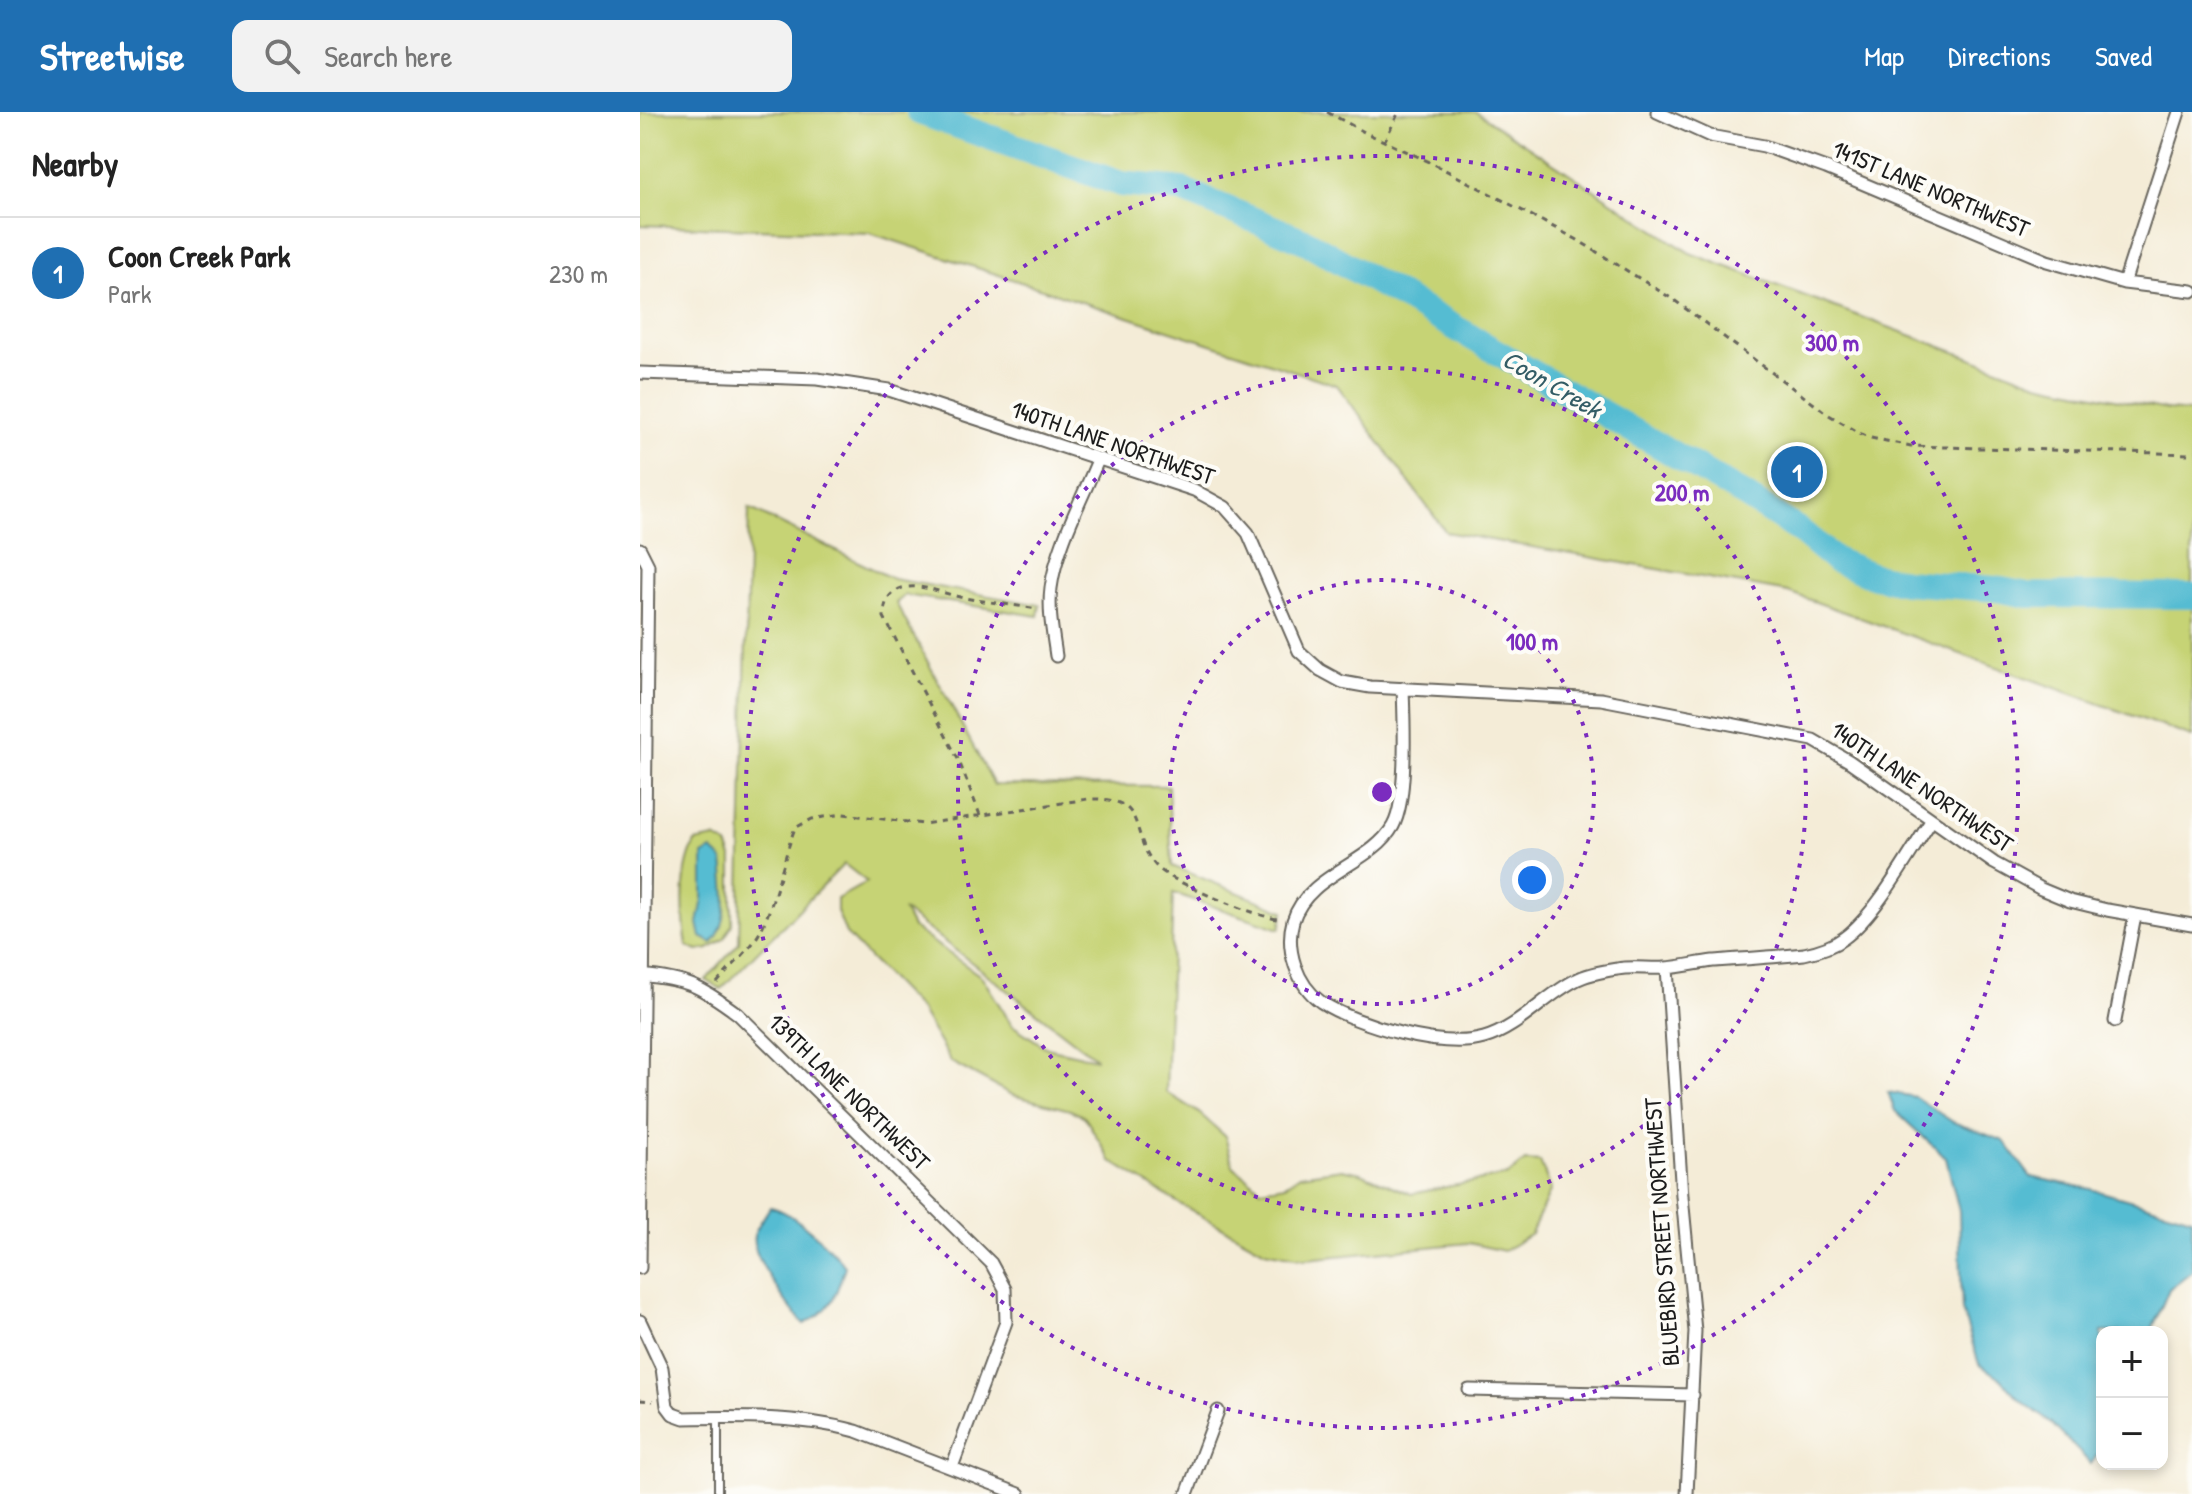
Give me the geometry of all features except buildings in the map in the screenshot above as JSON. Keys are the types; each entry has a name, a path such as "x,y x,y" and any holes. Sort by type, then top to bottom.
{"street":[{"name":"141ST LANE NORTHWEST","path":"1657,112 1710,136 1764,146 1826,168 2047,261 2124,283 2192,291"},
{"path":"2124,283 2179,112"},
{"name":"140TH LANE NORTHWEST","path":"640,373 817,379 889,390 1194,490 1225,507 1248,533 1299,651 1320,670 1342,682 1370,687 1601,699 1813,740 1849,761 1994,863 2041,889 2070,901 2192,925"},
{"path":"1056,656 1050,611 1051,586 1098,460"},
{"path":"640,549 648,565 640,1268"},
{"path":"1403,688 1404,756 1393,826 1373,847 1315,888 1302,902 1293,921 1292,935 1293,960 1305,986 1320,1001 1352,1018 1400,1033 1445,1040 1485,1038 1535,1009 1579,978 1619,968 1667,968 1826,949 1847,936 1876,903 1931,821"},
{"path":"2115,1021 2135,915"},
{"name":"BLUEBIRD STREET NORTHWEST","path":"1667,968 1682,1196 1695,1331 1687,1494"},
{"name":"139TH LANE NORTHWEST","path":"642,975 677,978 703,988 738,1014 991,1263 1005,1289 1006,1322 952,1467"},
{"path":"640,1321 662,1368 664,1398 673,1414 684,1418 833,1425 1019,1494"},
{"path":"1469,1390 1693,1395"},
{"path":"1187,1494 1218,1411"}],"lane":[{"path":"718,1418 718,1494"}],"path":[{"path":"1327,112 1576,239 1674,300 1829,415 1871,438 1911,446 2192,454"},
{"path":"1384,142 1399,112"},
{"path":"980,816 959,761 884,617 884,603 891,594 916,586 961,597 1050,611"},
{"path":"719,980 759,933 774,899 781,864 795,828 812,819 843,814 924,824 1111,798 1123,804 1134,817 1149,856 1168,876 1252,911 1293,921"}],"green space":[{"path":"640,112 1476,112 1690,253 2038,383 2167,410 2192,412 2192,737 1788,592 1446,532 1337,385 870,233 640,225"},
{"path":"749,508 893,579 1040,605 1038,616 905,595 896,603 994,785 1168,786 1172,866 1284,911 1280,929 1173,893 1166,1092 1199,1113 1225,1136 1233,1166 1261,1189 1285,1185 1300,1175 1342,1169 1361,1173 1411,1194 1508,1175 1525,1161 1540,1162 1551,1189 1531,1234 1504,1251 1468,1243 1306,1259 1265,1251 1111,1161 1085,1117 1012,1095 951,1062 921,1011 846,934 837,911 837,899 867,882 844,864 721,989 706,980 739,943","holes":["903,910 1096,1058 1047,1048 1012,1025 982,977 912,927"]},
{"path":"715,838 727,845 732,857 732,924 725,938 709,949 697,951 687,946 683,907 687,866 695,842"}],"water":[{"path":"712,850 723,860 726,903 722,924 712,943 701,937 698,923 703,899 703,855"},
{"path":"1888,1092 1915,1097 1953,1122 2004,1141 2031,1177 2091,1189 2192,1218 2192,1271 2169,1289 2154,1326 2096,1326 2096,1457 2091,1464 2051,1423 1979,1364 1962,1310 1959,1211 1946,1158 1895,1111"},
{"path":"770,1207 800,1223 845,1266 832,1301 814,1319 804,1324 772,1282 754,1244 755,1232"}],"waterway":[{"name":"Coon Creek","path":"919,112 1121,184 1182,190 1307,242 1734,489 1799,530 1835,560 1874,576 2028,595 2192,596"}],"place":[{"name":"Coon Creek Park","path":"1797,472"}]}
